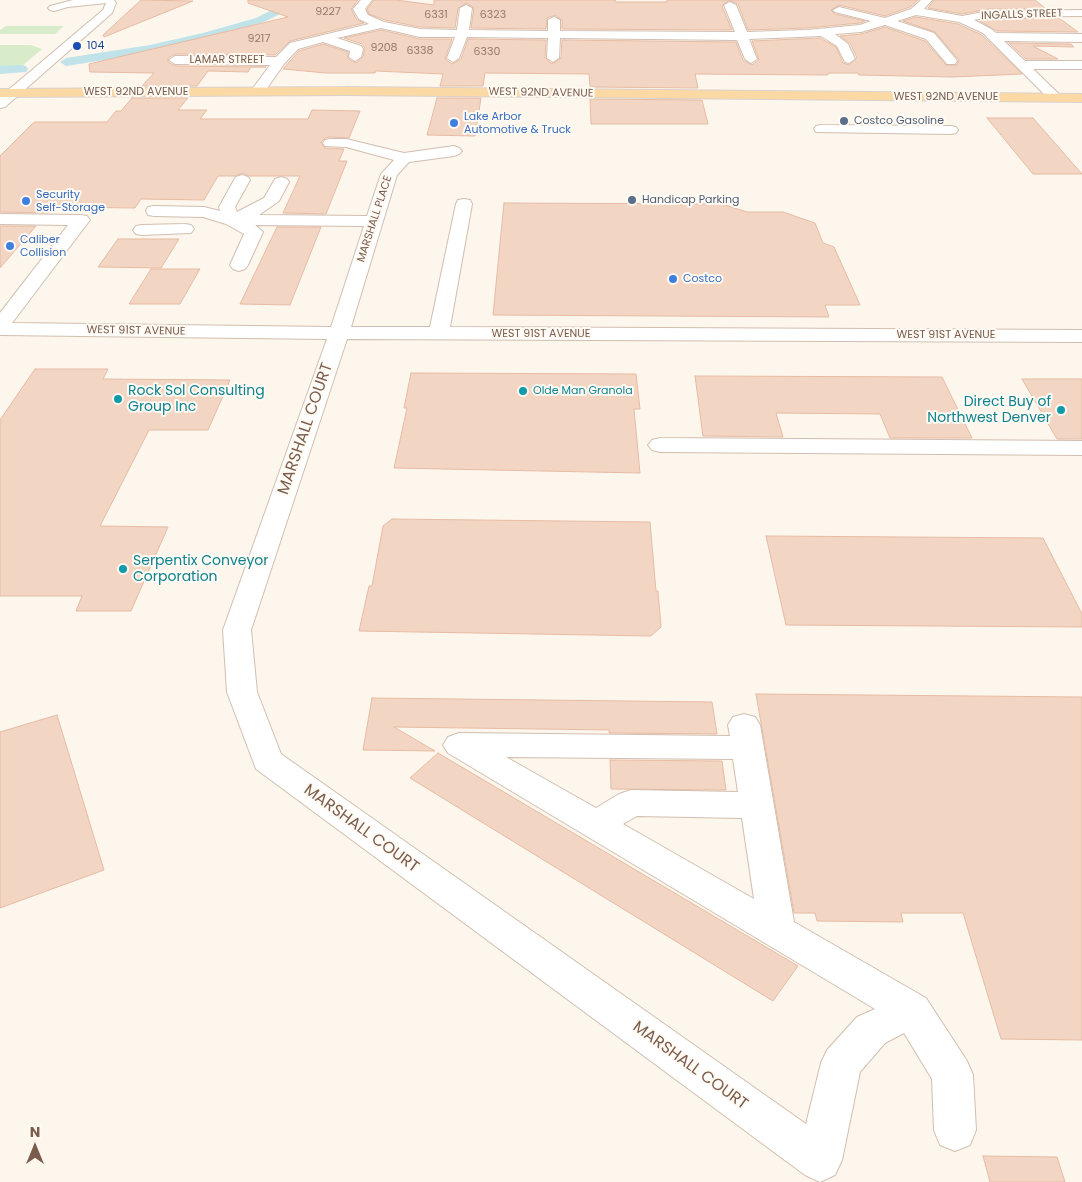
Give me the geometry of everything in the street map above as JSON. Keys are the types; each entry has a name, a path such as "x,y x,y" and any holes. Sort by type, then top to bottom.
{"main road":[{"name":"WEST 92ND AVENUE","path":"0,84 12,90 118,92 261,88"},
{"name":"WEST 92ND AVENUE","path":"12,90 261,88 1053,94 1082,91"},
{"path":"0,105 45,97 118,92"},
{"name":"WEST 92ND AVENUE","path":"1053,94 1082,98"}],"street":[{"path":"54,8 67,4 102,0"},
{"path":"0,105 12,90 104,14 110,7 109,0"},
{"path":"367,0 359,9 363,17 380,25 420,32 741,36 825,32 888,22 915,11 927,0"},
{"path":"730,5 751,60"},
{"path":"453,58 462,34 466,8"},
{"path":"839,10 888,22 930,36 952,61"},
{"name":"INGALLS STREET","path":"915,11 962,19 987,31 996,37 1053,94"},
{"name":"INGALLS STREET","path":"962,19 1006,13 1082,13"},
{"path":"104,14 120,14"},
{"path":"553,58 554,20"},
{"path":"646,21 650,51"},
{"name":"LAMAR STREET","path":"261,88 278,61 294,46 380,25"},
{"path":"298,30 357,48 356,57"},
{"path":"825,32 842,44 850,59"},
{"name":"INGALLS STREET","path":"996,37 1082,38"},
{"name":"LAMAR STREET","path":"175,60 278,61"},
{"path":"1024,65 1082,65"},
{"path":"818,123 946,123"},
{"path":"330,143 346,143 404,158 431,152 454,151"},
{"name":"MARSHALL PLACE","path":"339,333 389,174 404,158"},
{"path":"232,220 227,207 242,180"},
{"path":"142,230 182,230 232,220 258,210 271,201 281,182"},
{"path":"439,334 464,204"},
{"path":"154,211 204,212 232,220 254,232 239,265"},
{"path":"0,219 81,220 0,328"},
{"path":"232,220 374,221"},
{"name":"WEST 91ST AVENUE","path":"0,328 439,334 1082,336"},
{"name":"MARSHALL COURT","path":"339,333 237,630 242,692 267,761 820,1160 841,1063 871,1030 912,1010"},
{"path":"660,445 1082,448"},
{"path":"777,930 746,736 459,745 912,1010 952,1075 955,1130"},
{"path":"596,825 631,803 757,805"}],"green space":[{"path":"6,26 64,26 55,34 0,34 0,30"},
{"path":"0,45 31,45 42,49 14,73 0,73"}],"building":[{"path":"141,0 193,1 104,37 103,35"},
{"path":"248,0 358,0 351,9 357,20 364,23 290,41 275,55 175,54 168,58 168,62 175,66 266,67 251,67 248,72 208,71 197,86 142,86 154,73 90,72 89,64 288,17 248,3"},
{"path":"374,0 396,0 434,5 434,0 615,0 616,2 667,2 667,0 729,0 722,6 732,30 562,29 562,20 555,15 547,18 546,29 471,28 474,8 467,3 458,8 455,28 420,27 385,20 369,14 367,9"},
{"path":"729,0 918,0 910,7 885,16 839,5 831,10 835,14 865,21 860,23 807,28 748,30 738,4"},
{"path":"934,0 1035,0 1046,9 989,9 962,14 928,8"},
{"path":"916,17 958,24 982,35 1022,74 952,77 859,75 858,73 830,73 827,75 695,74 698,88 590,87 589,74 485,73 483,86 440,86 443,74 376,71 375,73 326,73 283,69 299,51 323,44 348,52 348,59 356,63 363,57 365,48 362,44 344,38 381,30 420,39 452,39 445,59 452,64 461,59 468,39 546,40 545,58 552,64 561,58 562,40 736,42 743,60 752,65 759,60 752,41 820,38 836,47 843,63 849,65 857,58 850,43 840,36 861,34 885,27 925,41 946,65 957,65 959,60 935,32 903,21"},
{"path":"1059,18 1078,32 997,31 980,21 989,19"},
{"path":"1009,43 1071,44 1074,47 1033,46 1058,59 1026,59"},
{"path":"132,98 188,98 178,110 207,110 200,119 308,119 312,110 360,111 349,138 330,137 325,138 321,142 325,148 344,149 339,161 347,161 326,214 283,213 300,176 249,176 243,173 235,176 218,176 204,200 141,199 135,208 53,207 48,213 0,212 0,156 32,124 35,122 107,122 116,111 121,111"},
{"name":"Lake Arbor Automotive & Truck","path":"437,98 481,98 475,136 427,135"},
{"path":"590,99 702,100 708,124 591,124"},
{"path":"987,118 1033,118 1082,174 1033,174"},
{"name":"Costco","path":"504,203 722,204 747,212 783,212 815,223 823,243 834,247 860,305 825,305 829,317 493,315"},
{"name":"Caliber Collision","path":"0,226 36,226 0,268"},
{"path":"277,227 321,227 290,305 240,304"},
{"path":"118,239 179,239 161,268 98,267"},
{"path":"151,269 200,269 180,304 129,304"},
{"path":"35,369 108,369 103,379 230,380 208,430 149,430 100,526 168,527 131,611 76,611 82,596 0,596 0,420"},
{"path":"411,373 636,374 640,409 634,409 640,473 394,468 407,408 404,408"},
{"path":"695,376 942,377 972,438 890,438 880,414 776,413 783,437 703,436"},
{"name":"Direct Buy of Northwest Denver","path":"1022,379 1082,379 1082,439 1057,439"},
{"path":"392,519 650,522 661,627 651,636 359,631 369,586 372,586 383,526"},
{"path":"766,536 1043,538 1082,614 1082,627 786,625"},
{"path":"756,694 1082,697 1082,1040 1001,1039 963,913 901,913 903,922 817,921 815,913 794,913"},
{"path":"372,698 712,702 717,734 609,733 609,730 394,727 435,751 363,750"},
{"path":"57,715 104,870 0,908 0,732"},
{"path":"438,753 798,966 773,1001 410,778"},
{"path":"610,760 722,761 726,790 611,789"},
{"path":"983,1156 1057,1157 1065,1182 990,1182"}],"waterway":[{"path":"66,62 150,49 206,36 260,20 284,8 290,0"},
{"path":"0,70 22,69"}],"place":[{"name":"104","path":"77,46"},
{"name":"Costco Gasoline","path":"844,121"},
{"name":"Lake Arbor Automotive & Truck","path":"454,123"},
{"name":"Handicap Parking","path":"632,200"},
{"name":"Security Self-Storage","path":"26,201"},
{"name":"Caliber Collision","path":"10,246"},
{"name":"Costco","path":"673,279"},
{"name":"Olde Man Granola","path":"523,391"},
{"name":"Rock Sol Consulting Group Inc","path":"118,399"},
{"name":"Direct Buy of Northwest Denver","path":"1061,410"},
{"name":"Serpentix Conveyor Corporation","path":"123,569"}]}
